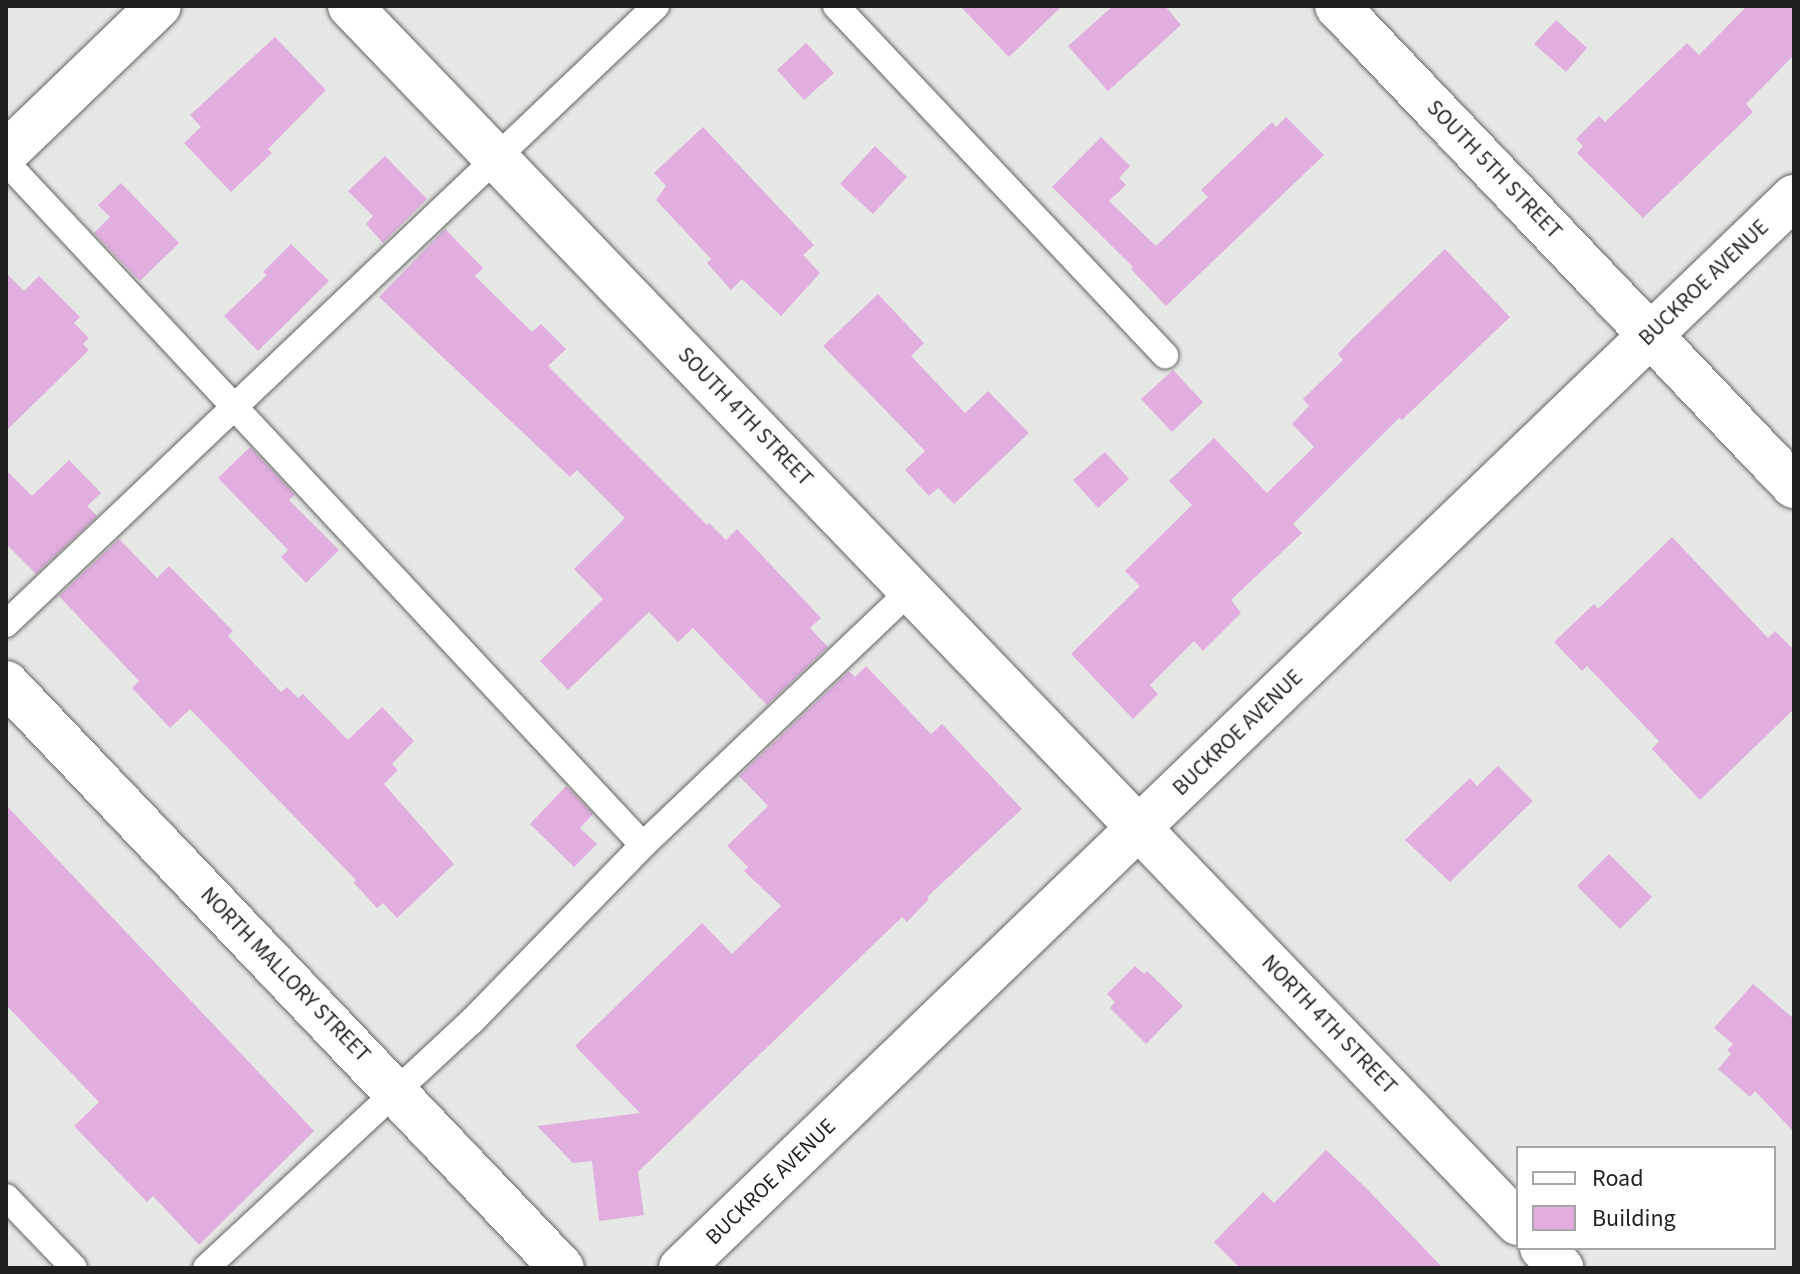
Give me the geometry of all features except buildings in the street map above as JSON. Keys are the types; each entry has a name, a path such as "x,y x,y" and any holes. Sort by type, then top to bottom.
{"street":[{"path":"6,153 159,6"},
{"name":"SOUTH 4TH STREET","path":"350,6 1140,828"},
{"name":"SOUTH 5TH STREET","path":"1337,6 1794,486"},
{"name":"BUCKROE AVENUE","path":"681,1268 1794,197"},
{"name":"NORTH MALLORY STREET","path":"6,683 562,1268"},
{"name":"NORTH 4TH STREET","path":"1140,828 1516,1221"},
{"path":"1544,1250 1561,1268"}],"lane":[{"path":"6,624 656,6"},
{"path":"836,6 1165,355"},
{"path":"6,162 643,845"},
{"path":"206,1268 471,1022 643,845 911,590"},
{"path":"6,1197 74,1268"}]}
